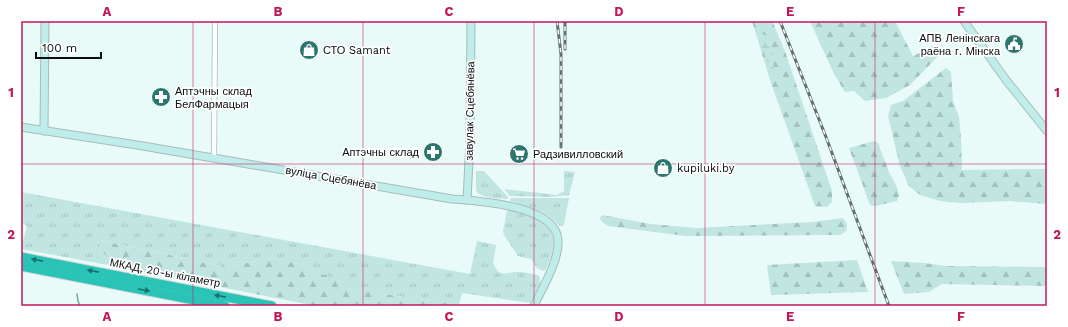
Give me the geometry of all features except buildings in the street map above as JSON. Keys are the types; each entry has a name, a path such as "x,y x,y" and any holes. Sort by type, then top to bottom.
{"highway":[{"path":"21,257 52,268"},
{"path":"21,266 52,268"},
{"name":"МКАД, 20-ы кіламетр","path":"52,268 225,306"},
{"name":"МКАД, 20-ы кіламетр","path":"52,268 272,306"}],"street":[{"path":"44,131 45,21"},
{"path":"214,158 215,21"},
{"name":"завулак Сцебянёва","path":"467,200 470,140 471,21"},
{"path":"964,21 1018,95 1047,130"},
{"name":"вуліца Сцебянёва","path":"21,127 214,158 452,199 518,208 547,221 555,228 558,239 558,248 554,262 534,306"}],"green space":[{"path":"752,21 772,21 785,51 832,191 832,202 827,207 815,206 770,80"},
{"path":"810,21 895,21 913,56 936,45 940,54 910,85 886,98 865,101 854,91 845,92 834,74"},
{"path":"760,33 767,36 774,58 773,76 763,50"},
{"path":"946,68 951,72 953,101 959,117 962,170 1047,169 1047,204 1010,201 961,203 940,201 920,195 909,186 900,166 888,116 891,105 903,101"},
{"path":"874,141 878,143 899,195 897,201 875,206 870,205 849,148"},
{"path":"476,171 484,171 508,197 507,199 490,198 479,194 476,191"},
{"path":"564,171 575,172 569,195 550,197 510,196 504,189 557,195 564,191"},
{"path":"21,192 470,274 477,241 496,245 493,263 498,271 504,274 521,272 538,275 540,277 540,284 530,303 462,293 459,305 349,289 333,278 315,277 302,265 273,258 246,263 231,268 103,241 99,247 114,266 21,249 21,242 23,241 27,226 21,222"},
{"path":"511,198 569,198 563,226 560,226 548,215 540,211 510,201"},
{"path":"511,209 541,221 551,232 553,239 553,251 546,269 543,271 537,268 531,259 518,256 504,235 503,231 507,211"},
{"path":"602,215 651,224 697,228 812,222 843,218 847,224 847,230 841,235 686,236 608,226 601,221 600,218"},
{"path":"103,241 231,268 246,263 273,258 302,265 315,277 322,274 333,278 349,289 459,306 316,306 114,266 99,247"},
{"path":"857,260 868,292 771,295 767,265"},
{"path":"891,261 946,266 1047,267 1047,286 942,284 929,292 904,294"}],"waterway":[{"path":"77,294 80,306"}],"railway":[{"path":"557,21 561,54 561,147"},
{"path":"565,21 565,49"},
{"path":"780,21 826,137 889,306"}],"place":[{"name":"АПВ Ленінскага раёна г. Мінска","path":"1014,44"},
{"name":"СТО Samant","path":"309,50"},
{"name":"Аптэчны склад БелФармацыя","path":"161,97"},
{"name":"Аптэчны склад","path":"433,152"},
{"name":"Радзивилловский","path":"519,154"},
{"name":"kupiluki.by","path":"663,168"}]}
